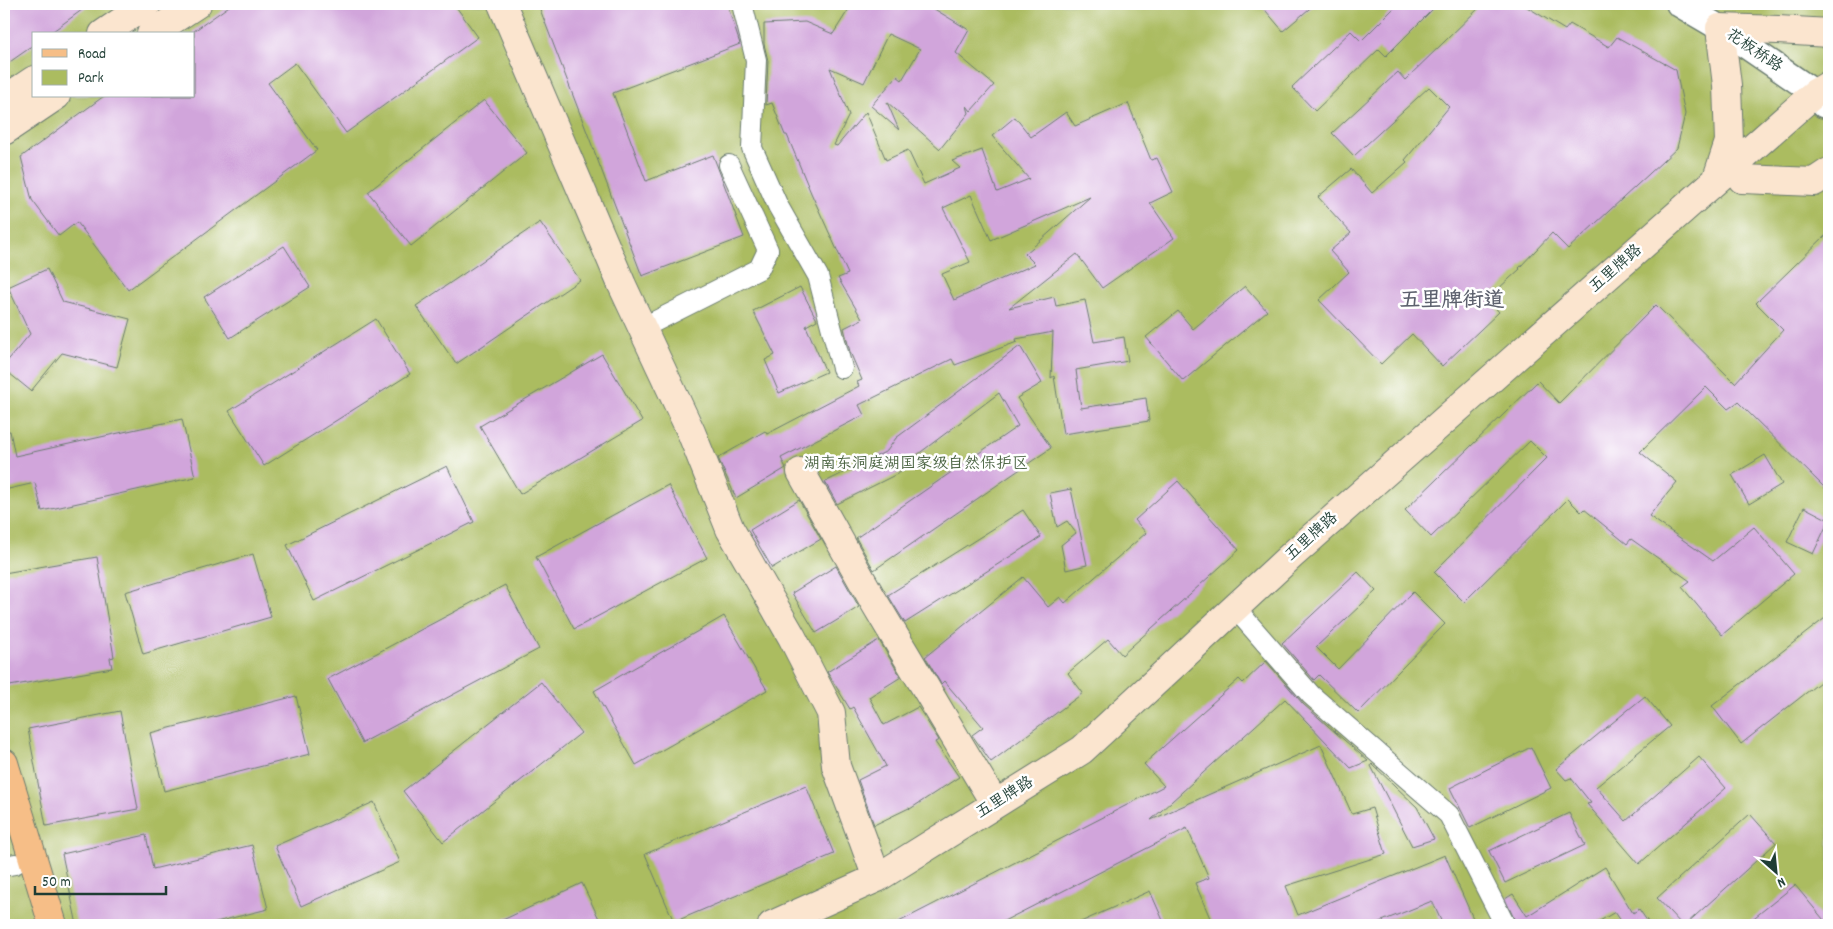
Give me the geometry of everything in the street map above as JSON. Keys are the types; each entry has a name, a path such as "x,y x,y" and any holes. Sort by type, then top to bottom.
{"main road":[{"path":"106,32 148,4"},
{"path":"154,32 197,4"},
{"path":"502,4 618,276 691,432 730,529 792,637 831,712 836,766 877,878"},
{"path":"1715,181 1730,142 1727,84 1720,28 1829,33"},
{"path":"4,100 32,81"},
{"path":"4,131 53,98"},
{"name":"五里牌路","path":"772,925 877,878 1082,750 1240,614 1310,560 1742,178 1825,100"},
{"name":"五里牌路","path":"811,925 885,892 1092,763 1240,614 1292,555 1715,181 1825,100"},
{"path":"1742,178 1814,182 1829,172"},
{"path":"801,472 873,600 995,804"},
{"path":"4,763 53,925"},
{"path":"4,826 10,865 33,925"}],"street":[{"path":"742,4 756,60 752,148 778,206 818,276 842,368"},
{"name":"花板桥路","path":"1679,4 1720,28 1825,100"},
{"path":"642,328 759,269 768,250 729,165"},
{"path":"1240,614 1311,695 1449,815 1505,925"}],"green space":[{"name":"湖南东洞庭湖国家级自然保护区","path":"4,4 1829,4 1829,925 4,925"}],"building":[{"path":"4,4 90,4 52,32 32,32 32,46 4,66"},
{"path":"232,4 454,4 478,37 346,133 295,63 268,83 317,150 128,290 77,222 59,236 32,200 21,157 101,98 195,98 194,31"},
{"path":"538,4 727,4 740,44 613,93 646,181 713,155 744,237 642,276"},
{"path":"852,4 926,4 969,30 956,53 994,85 971,111 967,106 969,113 940,149 887,102 899,130 871,106 897,76 902,80 920,49 888,34 864,83 830,68 849,115 834,145 837,146 866,112 886,160 908,150 924,184 960,168 952,161 982,150 997,192 1029,179 992,136 1015,117 1031,137 1066,112 1075,126 1128,103 1151,160 1157,158 1173,192 1150,203 1174,238 1102,288 1077,254 1009,308 1054,297 1056,306 1085,300 1094,342 1124,337 1128,361 1076,370 1081,408 1146,398 1149,421 1063,434 1054,376 1051,378 1053,332 1016,339 1017,342 955,365 952,359 859,405 864,415 781,458 786,468 736,498 718,458 765,431 767,434 859,386 857,382 862,380 850,352 844,328 862,319 838,278 848,274 772,103 766,105 768,61 764,44 764,24 805,22 833,34","holes":["971,195 991,240 1090,197 1025,254 1035,264 954,300 942,274 970,262 943,208"]},
{"path":"1260,4 1315,4 1283,31"},
{"path":"1398,4 1438,4 1386,56 1379,49 1315,111 1292,87 1351,31 1361,41"},
{"path":"1483,4 1522,4 1565,30 1570,24 1609,47 1617,37 1676,70 1685,114 1677,148 1568,249 1552,233 1520,269 1487,299 1499,312 1442,366 1412,334 1381,364 1319,300 1349,272 1330,251 1351,233 1318,197 1351,169 1372,193 1407,162 1405,160 1449,107 1429,87 1354,156 1332,133 1398,72 1405,80"},
{"path":"484,100 527,153 411,246 368,192"},
{"path":"540,222 580,280 456,364 416,306"},
{"path":"1829,232 1829,492 1738,402 1728,409 1706,387 1640,452 1677,482 1649,516 1713,561 1754,527 1794,574 1722,635 1682,587 1690,581 1631,539 1627,544 1584,509 1581,512 1568,499 1464,602 1434,572 1547,458 1530,441 1431,537 1405,510 1538,381 1559,403 1656,305 1735,383 1783,330 1756,303"},
{"path":"284,246 310,287 230,338 204,297"},
{"path":"47,269 63,302 130,319 117,367 62,353 31,391 4,369 4,365 30,334 8,287"},
{"path":"1245,286 1267,311 1183,381 1146,337 1178,311 1193,329"},
{"path":"800,287 817,320 806,326 826,372 779,393 765,360 775,355 753,311"},
{"path":"376,319 410,374 264,466 229,411"},
{"path":"1020,346 1042,383 1017,398 1051,448 874,570 856,538 1018,426 999,393 917,455 903,471 837,504 825,482 887,451 896,438"},
{"path":"602,354 642,421 520,494 480,426"},
{"path":"182,419 195,477 42,511 35,483 4,490 4,431 10,431 15,456"},
{"path":"1765,455 1782,484 1749,504 1732,475"},
{"path":"447,466 474,522 314,601 287,545"},
{"path":"1178,481 1239,550 1122,655 1108,639 1068,673 1083,693 991,762 972,735 983,727 944,681 941,684 925,657 1023,577 1048,607 1060,597 1065,603 1146,533 1135,520"},
{"path":"668,485 707,558 574,629 536,557"},
{"path":"1071,489 1087,565 1066,570 1061,545 1076,533 1067,521 1057,527 1050,493"},
{"path":"799,500 821,539 772,568 750,530"},
{"path":"1804,507 1829,520 1813,554 1787,542"},
{"path":"1023,510 1041,537 905,623 888,595"},
{"path":"253,554 271,617 143,654 125,592"},
{"path":"97,557 114,657 110,658 112,668 4,687 4,573"},
{"path":"836,566 859,607 816,633 792,593"},
{"path":"1358,572 1376,591 1316,647 1338,669 1413,592 1445,624 1358,713 1319,675 1314,680 1282,643"},
{"path":"505,585 539,649 362,743 328,679"},
{"path":"1829,615 1829,675 1741,744 1712,706"},
{"path":"724,616 767,690 636,765 594,691"},
{"path":"879,640 901,677 869,697 884,725 918,707 939,740 935,742 959,777 910,809 874,825 858,780 886,766 853,707 850,709 827,672"},
{"path":"1266,661 1303,704 1368,761 1351,768 1285,699 1151,820 1321,745 1352,814 1372,808 1386,854 1286,886 1298,915 1445,855 1476,925 1443,925 1432,901 1372,925 1213,925 1195,883 1209,878 1187,828 996,925 893,925 1164,786 1144,764 1239,679 1243,683"},
{"path":"541,682 581,733 443,842 403,791"},
{"path":"296,696 310,754 164,791 150,733"},
{"path":"1645,696 1670,726 1596,787 1626,821 1699,757 1726,788 1639,864 1587,804 1591,803 1571,778 1566,780 1556,769"},
{"path":"120,711 138,809 46,826 28,729"},
{"path":"1531,747 1551,788 1470,828 1450,788"},
{"path":"1372,764 1417,807 1434,839 1412,846 1371,766"},
{"path":"806,786 834,854 674,922 645,854"},
{"path":"374,802 400,862 301,906 275,846"},
{"path":"1569,813 1585,845 1505,883 1489,851"},
{"path":"1750,814 1776,843 1685,925 1682,925 1657,898"},
{"path":"146,835 153,869 252,845 268,909 204,925 77,925 62,854"},
{"path":"1605,867 1633,913 1639,909 1650,925 1614,925 1621,921 1615,912 1593,925 1517,925 1505,899 1513,894 1527,916"},
{"path":"582,883 602,925 492,925"},
{"path":"1795,885 1828,925 1745,925"},
{"path":"1150,891 1165,925 1074,925"}],"district":[{"name":"五里牌街道","path":"1452,302"}]}
